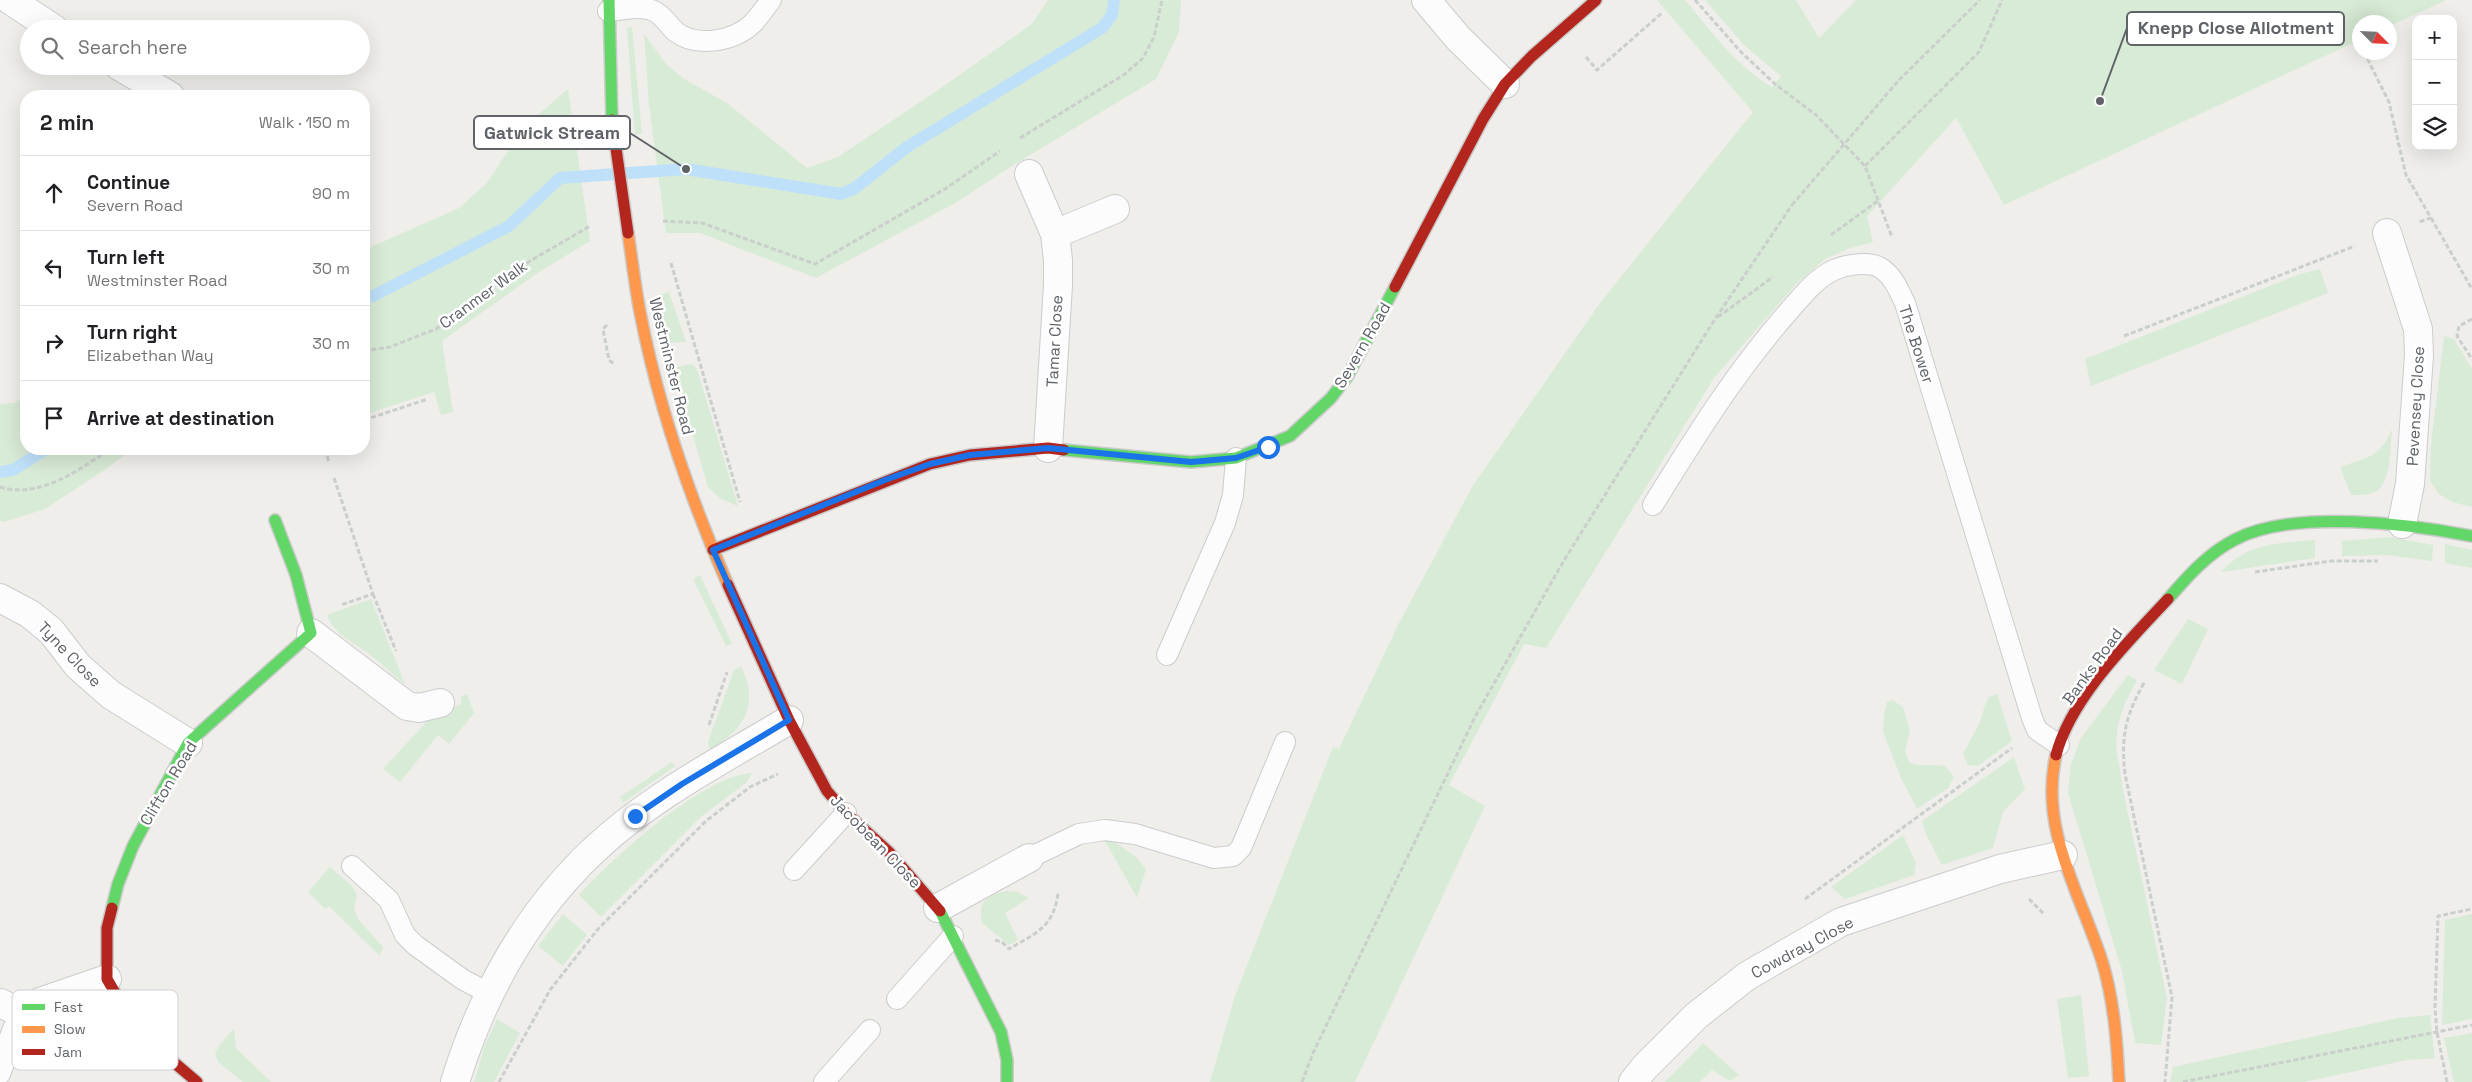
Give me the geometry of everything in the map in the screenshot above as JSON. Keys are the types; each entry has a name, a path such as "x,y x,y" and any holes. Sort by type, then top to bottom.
{"street":[{"path":"10,0 40,20"},
{"path":"1426,0 1458,38 1506,84"},
{"name":"Severn Road","path":"713,550 885,480 930,464 970,455 1048,448 1191,462 1236,458 1290,436 1331,398 1346,377 1475,135 1506,84 1532,56 1596,0"},
{"name":"Westminster Road","path":"608,5 612,120 640,312 655,378 681,467 713,550 789,720"},
{"path":"134,75 160,90"},
{"name":"Tamar Close","path":"1029,174 1055,234 1058,277 1048,448"},
{"path":"1055,234 1115,209"},
{"name":"Pevensey Close","path":"2387,233 2418,329 2419,355 2410,484 2402,524"},
{"path":"275,520 296,575 309,625 407,706 418,708 440,703"},
{"name":"Banks Road","path":"2119,1082 2113,1008 2103,964 2063,855 2052,804 2053,773 2059,745 2074,717 2102,674 2206,558 2228,544 2251,533 2285,527 2330,523 2402,524 2472,536"},
{"name":"Tyne Close","path":"1,601 30,614 51,631 78,666 111,695 188,743"},
{"name":"Clifton Road","path":"107,979 107,928 118,884 133,846 188,743 309,625"},
{"path":"455,1082 465,1050 506,961 548,900 594,850 635,816 682,784 789,720"},
{"name":"Jacobean Close","path":"789,720 827,791 846,813 889,852 938,908 1001,1032 1007,1060 1007,1082"},
{"name":"Cowdray Close","path":"1633,1082 1644,1067 1696,1016 1748,976 1841,922 2000,869 2063,855"},
{"path":"938,908 1029,858"},
{"path":"75,990 107,979 113,990"},
{"path":"11,1009 11,1045"},
{"path":"178,1066 197,1082"}],"lane":[{"path":"608,5 652,11 664,18 677,32 692,39 711,40 734,36 751,24 771,0"},
{"name":"The Bower","path":"1653,505 1725,390 1771,331 1808,290 1833,270 1858,264 1877,266 1893,278 1905,303 2037,730"},
{"path":"1167,655 1225,523 1233,495 1236,458"},
{"path":"2037,730 2059,745"},
{"path":"1029,858 1079,834 1105,830 1135,834 1214,858 1233,856 1241,848 1285,742"},
{"path":"794,870 846,813"},
{"path":"352,866 389,900 405,935 415,945 462,979 490,994"},
{"path":"897,999 954,938"},
{"path":"824,1082 870,1030"},
{"path":"0,1074 11,1045"}],"path":[{"path":"1014,142 1125,74 1143,58 1154,37 1162,0"},
{"path":"1695,0 1741,52 1775,84 1816,115 1865,166 1879,200"},
{"path":"1302,1082 1318,1044 1481,706 1563,562 1715,319 1792,205 1899,80 1980,0"},
{"path":"1865,166 1979,52 2002,0"},
{"path":"1583,54 1597,70 1663,12"},
{"path":"2368,60 2389,102 2406,175 2472,289"},
{"path":"659,221 702,223 815,264 945,189 1006,147"},
{"path":"2124,336 2387,233 2431,218"},
{"name":"Cranmer Walk","path":"370,350 390,347 436,329 530,260 596,222"},
{"path":"670,259 750,534"},
{"path":"2472,319 2459,326 2457,336 2472,359"},
{"path":"610,320 603,329 609,360 619,367"},
{"path":"370,418 428,399"},
{"path":"0,487 12,491 40,488 83,468 101,455"},
{"path":"327,455 329,462"},
{"path":"309,625 373,594 334,478"},
{"path":"2247,574 2263,570 2332,561 2386,561"},
{"path":"708,728 729,667"},
{"path":"2145,682 2130,707 2122,743 2125,774 2172,997 2165,1082"},
{"path":"1801,901 2037,730"},
{"path":"499,1082 550,990 598,928 706,821 750,787 810,758"},
{"path":"954,938 973,932 1002,942 1009,949 1049,922 1056,909 1058,893"},
{"path":"2447,1082 2437,1032 2435,1008 2438,916 2472,908"},
{"path":"2183,1082 2472,1026"}],"green space":[{"path":"1048,0 1181,0 1179,32 1156,79 1015,164 957,202 816,278 700,233 666,233 649,105 644,34 666,64 684,79 727,103 807,168 838,157 938,90 1032,24"},
{"path":"1657,0 1685,0 1714,36 1747,69 1772,87 1781,76 1744,45 1705,0 1796,0 1819,38 1856,0 2446,0 2397,23 2397,15 2352,15 2352,43 2004,205 1956,118 1867,216 1873,242 1850,248 1825,259 1797,283 1714,378 1546,648 1524,644 1449,785 1485,806 1355,1082 1210,1082 1235,996 1333,747 1339,749 1398,625 1472,487 1600,303 1753,112"},
{"path":"632,27 642,134 635,135 627,28"},
{"path":"568,89 590,241 536,274 442,341 453,412 441,415 434,392 370,413 370,247 459,208 486,184 525,126"},
{"path":"2320,269 2328,293 2091,386 2085,359 2300,274"},
{"path":"669,292 686,342 669,343 661,338 653,297"},
{"path":"2444,336 2454,339 2472,369 2472,507 2452,502 2439,494 2430,481 2431,445"},
{"path":"692,364 697,369 738,506 721,499 708,487 675,374 677,367"},
{"path":"20,399 20,455 125,455 45,509 4,522 0,520 0,404 14,403"},
{"path":"2392,429 2389,464 2385,481 2375,492 2351,495 2340,467 2366,458 2378,451 2383,446"},
{"path":"2390,537 2433,545 2432,561 2386,555 2342,556 2342,541"},
{"path":"2315,540 2315,558 2221,572 2231,562 2252,550 2288,542"},
{"path":"2445,544 2472,550 2472,568 2445,563"},
{"path":"700,575 732,644 726,646 693,579"},
{"path":"371,599 405,684 363,649 345,638 330,622 327,615"},
{"path":"2188,619 2208,629 2182,684 2154,670"},
{"path":"741,666 747,680 749,693 749,704 745,715 732,734 710,750 708,742 734,670"},
{"path":"2128,675 2137,680 2125,703 2118,724 2116,746 2123,790 2167,998 2161,1045 2135,1043 2122,971 2068,793 2071,764 2081,738"},
{"path":"467,694 474,713 449,744 438,735 400,782 383,769 430,718 461,704 461,697"},
{"path":"1997,694 2012,741 1978,766 1968,765 1963,754 1980,722 1989,697"},
{"path":"1892,700 1903,707 1910,731 1905,751 1910,763 1945,766 1954,777 1948,788 1917,809 1901,778 1883,732 1887,702"},
{"path":"2014,757 2025,789 2003,812 1993,848 1942,865 1925,832 1922,821"},
{"path":"672,762 675,766 623,803 620,797"},
{"path":"752,773 747,782 702,816 601,917 579,895 635,841 684,803 709,788 732,778"},
{"path":"1903,835 1916,863 1914,875 1845,899 1831,887"},
{"path":"1109,838 1135,856 1146,869 1137,898 1104,839"},
{"path":"330,867 353,887 357,896 354,908 358,919 383,947 380,956 329,906 325,909 308,892"},
{"path":"1006,891 1017,892 1029,898 1005,913 1018,940 1009,945 982,923 981,916 982,905 988,898"},
{"path":"563,914 587,935 563,966 538,946"},
{"path":"2472,914 2472,1019 2442,1025 2445,920"},
{"path":"2081,995 2089,1076 2068,1078 2057,999"},
{"path":"2430,1015 2435,1058 2407,1060 2304,1082 2170,1082 2173,1067 2398,1018"},
{"path":"497,1019 520,1033 494,1082 474,1082 485,1045"},
{"path":"234,1029 236,1048 271,1082 243,1082 218,1062 215,1053 221,1043"},
{"path":"2472,1033 2472,1082 2454,1082 2444,1038"},
{"path":"1703,1043 1739,1075 1730,1081 1712,1070 1700,1082 1665,1082"}],"waterway":[{"path":"370,296 509,226 560,178 686,169 841,194 855,188 907,147 1102,28 1112,15 1114,0"},
{"path":"0,472 13,470 37,455"}],"traffic: fast":[{"path":"609,0 612,120"},
{"path":"1064,450 1191,462 1236,458 1290,436 1331,398 1347,377 1395,287"},
{"path":"112,908 118,884 133,846 188,743 311,633 296,575 275,520"},
{"path":"2168,599 2216,551 2236,539 2260,530 2288,524 2320,522 2385,524 2472,536"},
{"path":"940,911 1001,1032 1007,1060 1007,1082"}],"traffic: slow":[{"path":"628,233 640,312 656,382 688,485 728,585"},
{"path":"2056,755 2052,782 2053,809 2057,835 2064,860 2106,976 2114,1021 2119,1082"}],"traffic: jam":[{"path":"1395,287 1483,119 1505,84 1532,56 1596,0"},
{"path":"612,120 628,233"},
{"path":"713,550 930,464 970,455 1048,448 1064,450"},
{"path":"728,585 789,720 827,791 846,813 889,852 940,911"},
{"path":"2056,755 2063,734 2087,692 2119,652 2168,599"},
{"path":"112,908 107,928 107,979 113,990"},
{"path":"178,1066 197,1082"}],"place":[{"name":"Knepp Close Allotment","path":"2100,101"},
{"name":"Gatwick Stream","path":"686,169"}],"route":[{"path":"635,816 682,784 789,720 713,550 885,480 930,464 970,455 1048,448 1191,462 1236,458 1268,447"}]}
